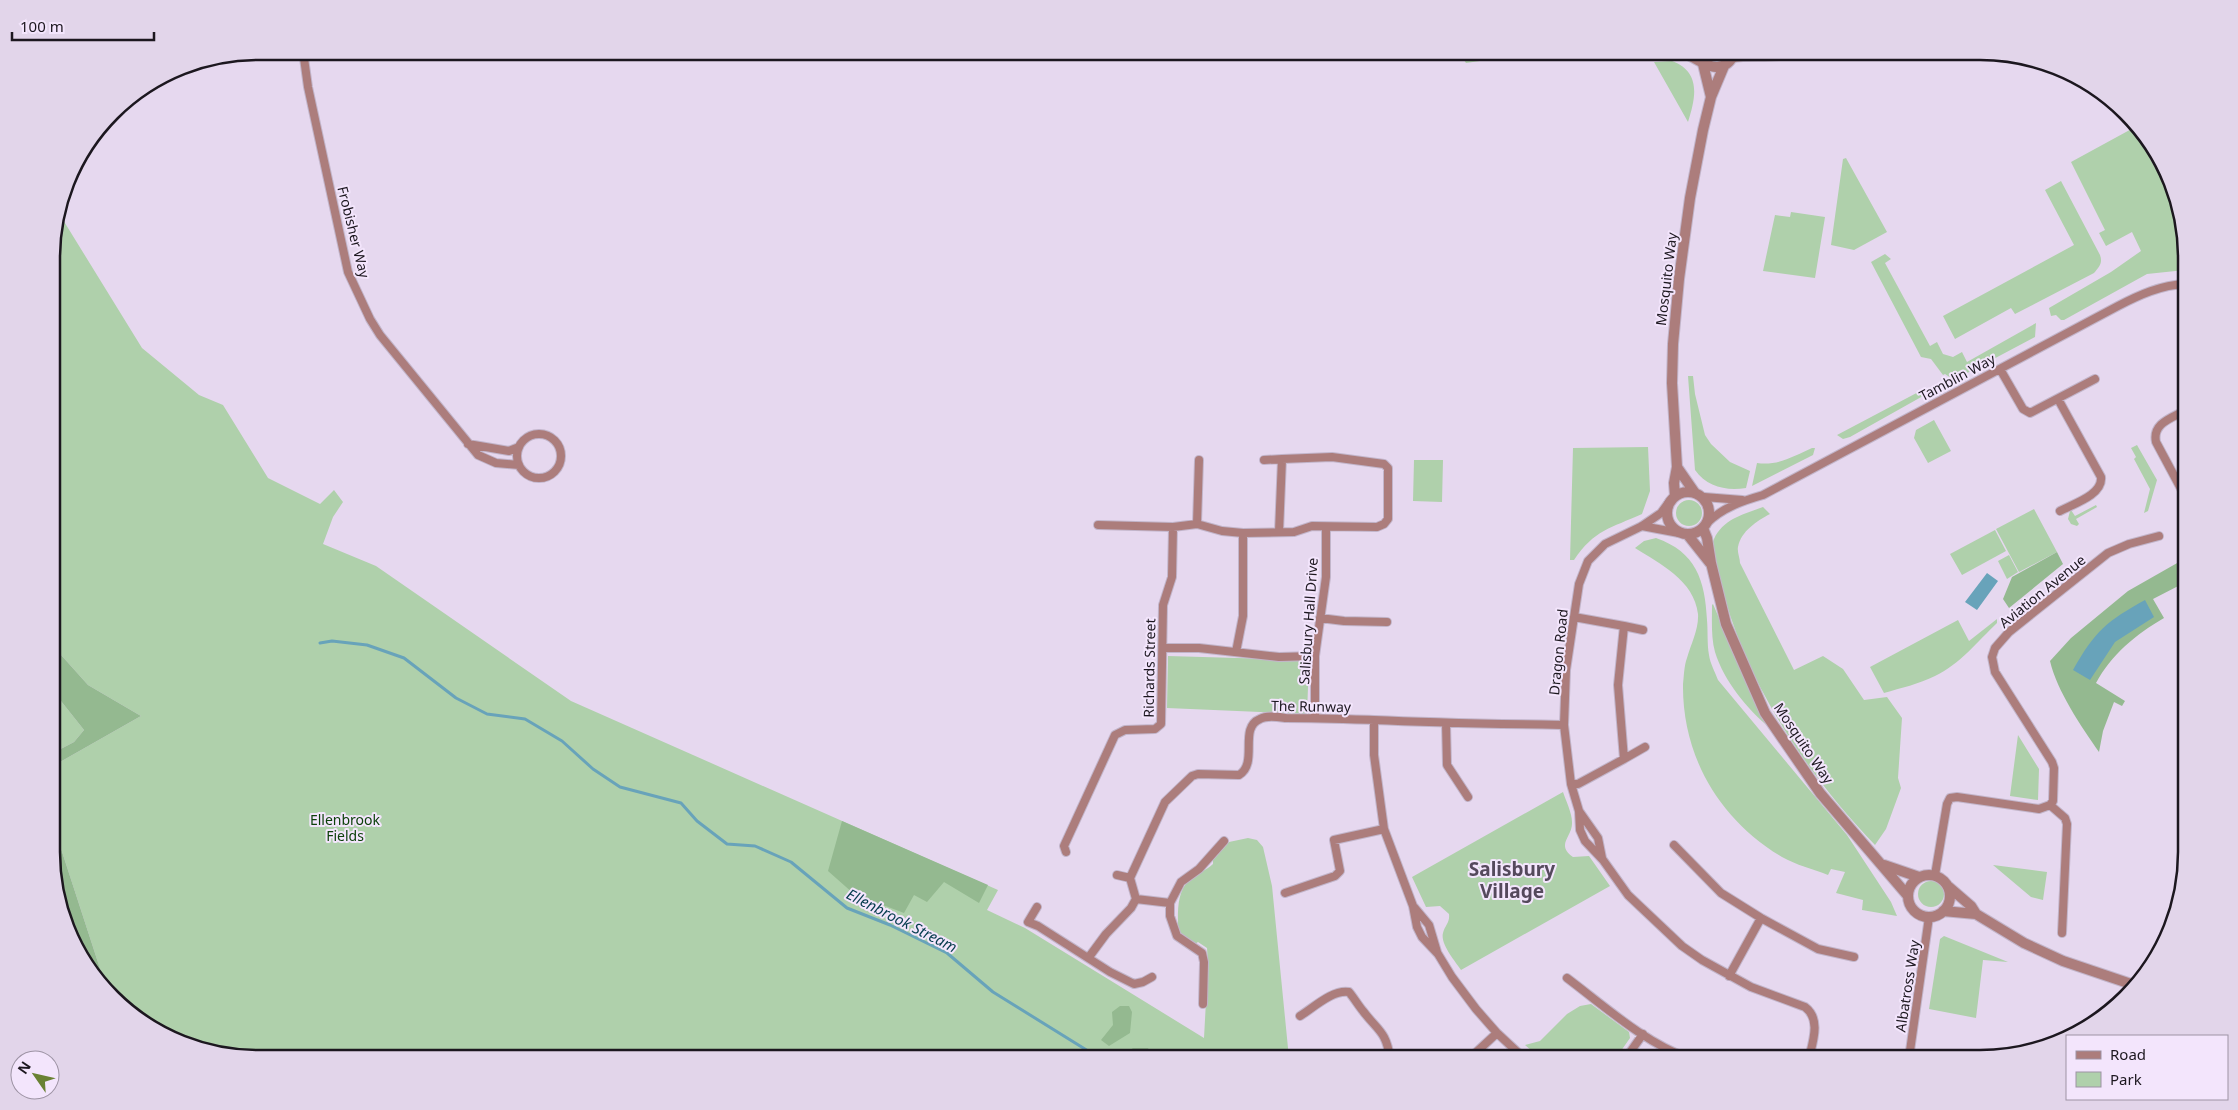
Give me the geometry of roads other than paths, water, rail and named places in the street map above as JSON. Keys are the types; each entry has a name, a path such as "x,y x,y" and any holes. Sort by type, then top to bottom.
{"street":[{"name":"Frobisher Way","path":"304,60 308,87 348,272 370,319 478,455 496,464 519,466"},
{"path":"1699,60 1703,64 1714,67 1724,66 1729,60"},
{"name":"Mosquito Way","path":"1703,64 1711,96"},
{"name":"Mosquito Way","path":"1672,499 1677,467 1672,383 1674,326 1690,198 1711,96 1724,66"},
{"name":"Tamblin Way","path":"1705,525 1716,513 1743,501 1763,495 2144,293 2178,285"},
{"path":"2000,369 2026,412 2034,412 2096,379"},
{"path":"2058,400 2102,482 2097,491 2060,512"},
{"path":"2178,415 2160,425 2155,436 2156,442 2178,483"},
{"path":"468,444 509,451 519,447 530,436 545,434 557,444 561,457 556,471 542,478 529,476 519,466 517,456 519,447"},
{"path":"1098,525 1173,527 1197,524 1243,533 1294,532 1312,526 1326,528 1376,527 1384,524 1388,519 1388,468 1384,464 1352,458 1264,460"},
{"path":"1280,532 1282,459"},
{"path":"1197,524 1198,460"},
{"path":"1642,526 1683,534 1696,533 1705,525 1709,511 1700,495 1677,467"},
{"path":"1683,534 1672,528 1667,520 1666,512 1672,499 1684,492 1700,495"},
{"name":"Tamblin Way","path":"1700,495 1743,501"},
{"name":"Dragon Road","path":"1672,499 1661,513 1642,526 1605,544 1588,561 1579,584 1566,670 1564,725 1571,784 1579,811 1580,830 1585,841 1603,860 1628,895 1664,930 1702,960 1750,988 1805,1007 1812,1013 1814,1034 1811,1050"},
{"name":"Mosquito Way","path":"1705,525 1711,563 1726,624 1765,713 1820,793 1908,896"},
{"name":"Richards Street","path":"1066,852 1064,846 1115,734 1125,730 1155,729 1161,724 1163,605 1172,577 1173,527"},
{"name":"Salisbury Hall Drive","path":"1315,717 1315,656 1326,577 1326,528"},
{"path":"1236,652 1243,616 1243,533"},
{"name":"Mosquito Way","path":"1683,534 1711,563"},
{"name":"Aviation Avenue","path":"2050,806 2054,796 2054,768 1995,672 1992,657 1995,648 2009,632 2108,553 2129,544 2159,536"},
{"path":"1574,617 1643,630"},
{"path":"1320,618 1344,621 1387,622"},
{"path":"1624,626 1618,685 1624,759"},
{"path":"1163,648 1199,648 1279,657 1315,656"},
{"name":"The Runway","path":"1130,878 1165,802 1192,776 1198,774 1239,775 1246,768 1250,729 1254,722 1262,717 1564,725"},
{"path":"1374,720 1374,755 1384,829 1413,906 1417,928 1438,954 1452,977 1497,1033 1515,1050"},
{"path":"1446,723 1447,765 1468,797"},
{"path":"1571,784 1578,784 1645,747"},
{"path":"1935,875 1947,804 1950,798 1957,797 2039,809 2050,806 2065,818 2067,824 2062,933"},
{"name":"Dragon Road","path":"1579,811 1598,838 1603,860"},
{"path":"1285,893 1335,876 1340,871 1334,840 1384,829"},
{"path":"1203,1004 1204,962 1202,953 1177,936 1170,916 1170,903 1181,882 1198,869 1224,840"},
{"path":"1674,845 1720,893 1818,949 1854,957"},
{"path":"1883,865 1919,877 1935,875 1943,879 1949,887 1971,906 1976,914"},
{"path":"1089,957 1106,934 1131,908 1136,899 1130,878 1118,875"},
{"path":"1919,877 1910,886 1908,896 1910,905 1914,911 1929,917 1940,914 1949,904 1951,896 1949,887"},
{"path":"1136,899 1170,903"},
{"path":"1413,906 1428,922 1438,954"},
{"path":"1037,907 1028,922 1038,926 1089,957 1110,972 1134,984 1152,977"},
{"path":"1943,911 1976,914 2024,943 2063,961 2129,983"},
{"name":"Albatross Way","path":"1910,1050 1929,917"},
{"path":"1729,976 1761,918"},
{"path":"1567,978 1643,1034 1670,1050"},
{"path":"1300,1016 1335,994 1342,991 1349,992 1364,1013 1382,1031 1389,1050"},
{"path":"1479,1050 1497,1033"},
{"path":"1632,1050 1643,1034"}],"water":[{"path":"1987,573 1998,581 1977,610 1965,602"},
{"path":"2145,600 2154,617 2115,642 2090,680 2073,670 2095,636 2103,628 2121,614"}],"waterway":[{"name":"Ellenbrook Stream","path":"320,643 332,641 367,645 404,658 456,698 487,714 525,719 562,741 593,769 620,787 681,803 697,821 727,844 755,846 791,862 847,908 890,925 947,953 993,992 1086,1050"}],"district":[{"name":"Salisbury Village","path":"1512,880"}],"park label":[{"name":"Ellenbrook Fields","path":"345,828"}]}
